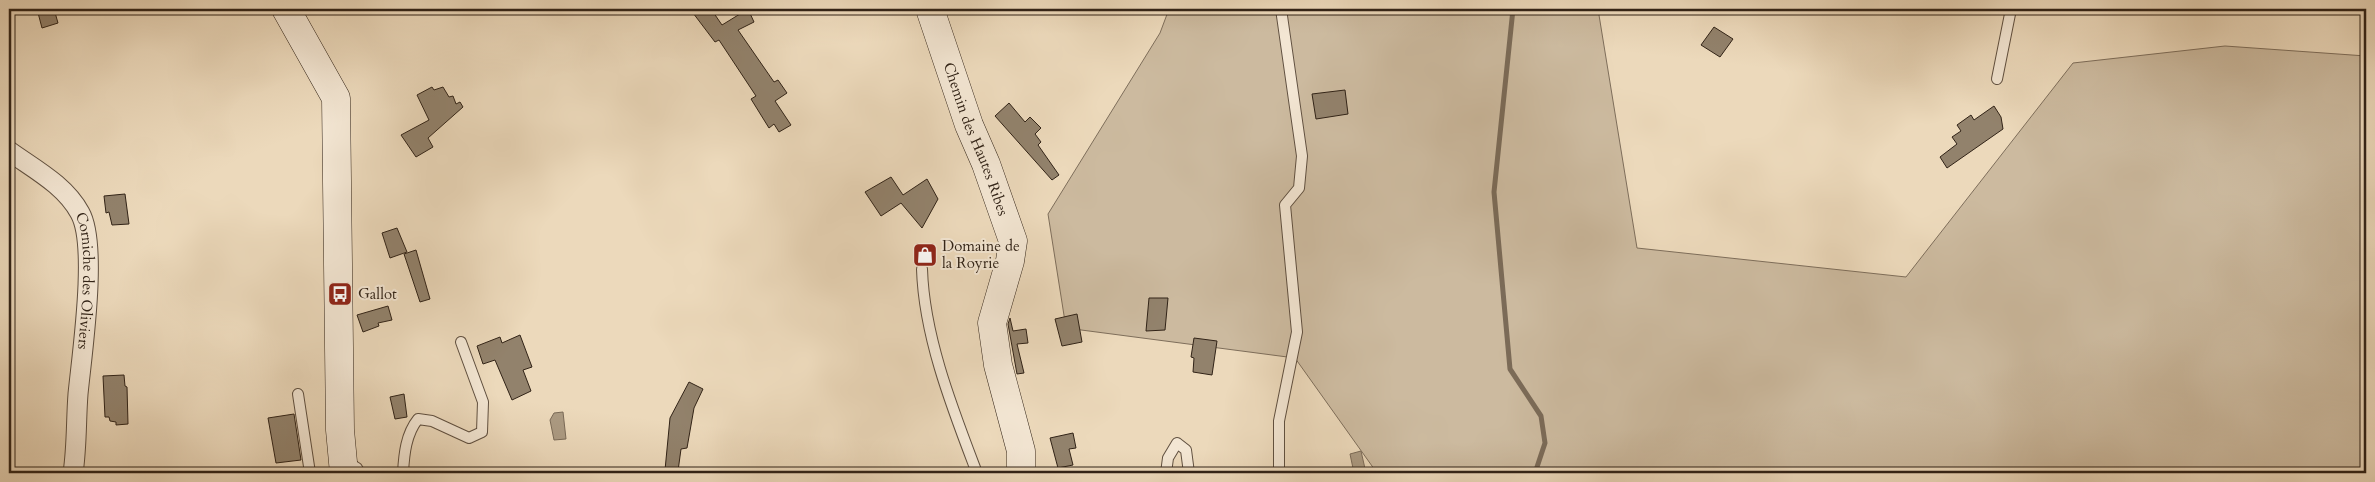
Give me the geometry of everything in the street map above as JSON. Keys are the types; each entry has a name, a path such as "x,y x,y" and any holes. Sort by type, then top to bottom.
{"street":[{"path":"286,9 336,98 340,430 349,469"},
{"name":"Chemin des Hautes Ribes","path":"930,9 969,125 986,164 1013,241 992,323 998,365 1021,451 1022,472"},
{"name":"Corniche des Oliviers","path":"9,151 50,179 68,197 80,212 87,229 88,278 73,473"}],"lane":[{"path":"1279,473 1279,421 1297,332 1285,205 1298,188 1302,156 1281,9"},
{"path":"1997,79 2011,9"},
{"path":"922,269 923,294 930,333 960,428 977,473"},
{"path":"403,473 410,428 418,419 432,421 469,438 482,432 483,402 461,342"},
{"path":"298,394 310,473"},
{"path":"1166,473 1168,458 1177,443 1186,450 1189,473"}],"shaded area":[{"path":"1169,9 1598,9 1637,248 1906,277 2073,63 2225,46 2366,56 2366,473 1377,473 1295,358 1066,328 1048,214 1160,33"},
{"path":"563,412 566,439 554,440 550,420 554,413"},
{"path":"1361,451 1366,473 1354,473 1350,454"}],"building":[{"path":"37,9 54,9 58,23 42,28"},
{"path":"690,9 711,9 722,25 748,9 754,22 738,30 774,82 778,80 787,93 775,101 791,125 779,132 774,124 769,128 751,99 756,96 719,40 715,42"},
{"path":"1714,27 1733,39 1720,57 1701,45"},
{"path":"432,87 434,90 443,87 449,97 453,96 456,104 460,102 463,107 428,138 433,147 416,157 401,135 429,120 417,95"},
{"path":"1345,90 1348,114 1316,119 1312,94"},
{"path":"1009,103 1025,122 1030,117 1041,128 1035,134 1041,142 1038,145 1059,175 1052,180 995,116"},
{"path":"1994,106 2001,117 2003,129 1947,168 1940,157 1957,144 1952,137 1961,131 1957,125 1971,115 1974,120"},
{"path":"891,177 903,195 927,179 938,199 922,228 901,203 881,216 865,192"},
{"path":"125,194 129,224 112,225 109,212 106,213 104,196"},
{"path":"397,228 407,252 390,258 382,233"},
{"path":"416,250 430,299 420,302 404,254"},
{"path":"1149,298 1168,298 1165,330 1146,331"},
{"path":"388,306 392,320 378,323 379,326 363,332 357,315"},
{"path":"1077,314 1082,342 1062,346 1055,319"},
{"path":"1010,318 1013,331 1026,329 1028,343 1017,344 1024,373 1017,374 1008,324"},
{"path":"520,335 532,367 523,370 531,391 512,400 495,360 483,364 477,346 500,337 502,343"},
{"path":"1194,338 1217,341 1212,375 1193,372 1194,358 1191,357"},
{"path":"124,375 125,386 127,387 128,424 116,425 116,422 110,421 109,417 105,417 103,376"},
{"path":"689,382 703,389 694,408 687,448 681,449 678,471 665,470 670,418"},
{"path":"404,394 407,417 395,419 390,397"},
{"path":"294,414 301,460 276,463 268,418"},
{"path":"1073,433 1076,448 1069,449 1073,465 1058,468 1050,438"}],"waterway":[{"path":"1513,9 1494,192 1510,369 1541,416 1545,443 1535,473"}],"place":[{"name":"Domaine de la Royrie","path":"925,255"},
{"name":"Gallot","path":"340,294"}]}
